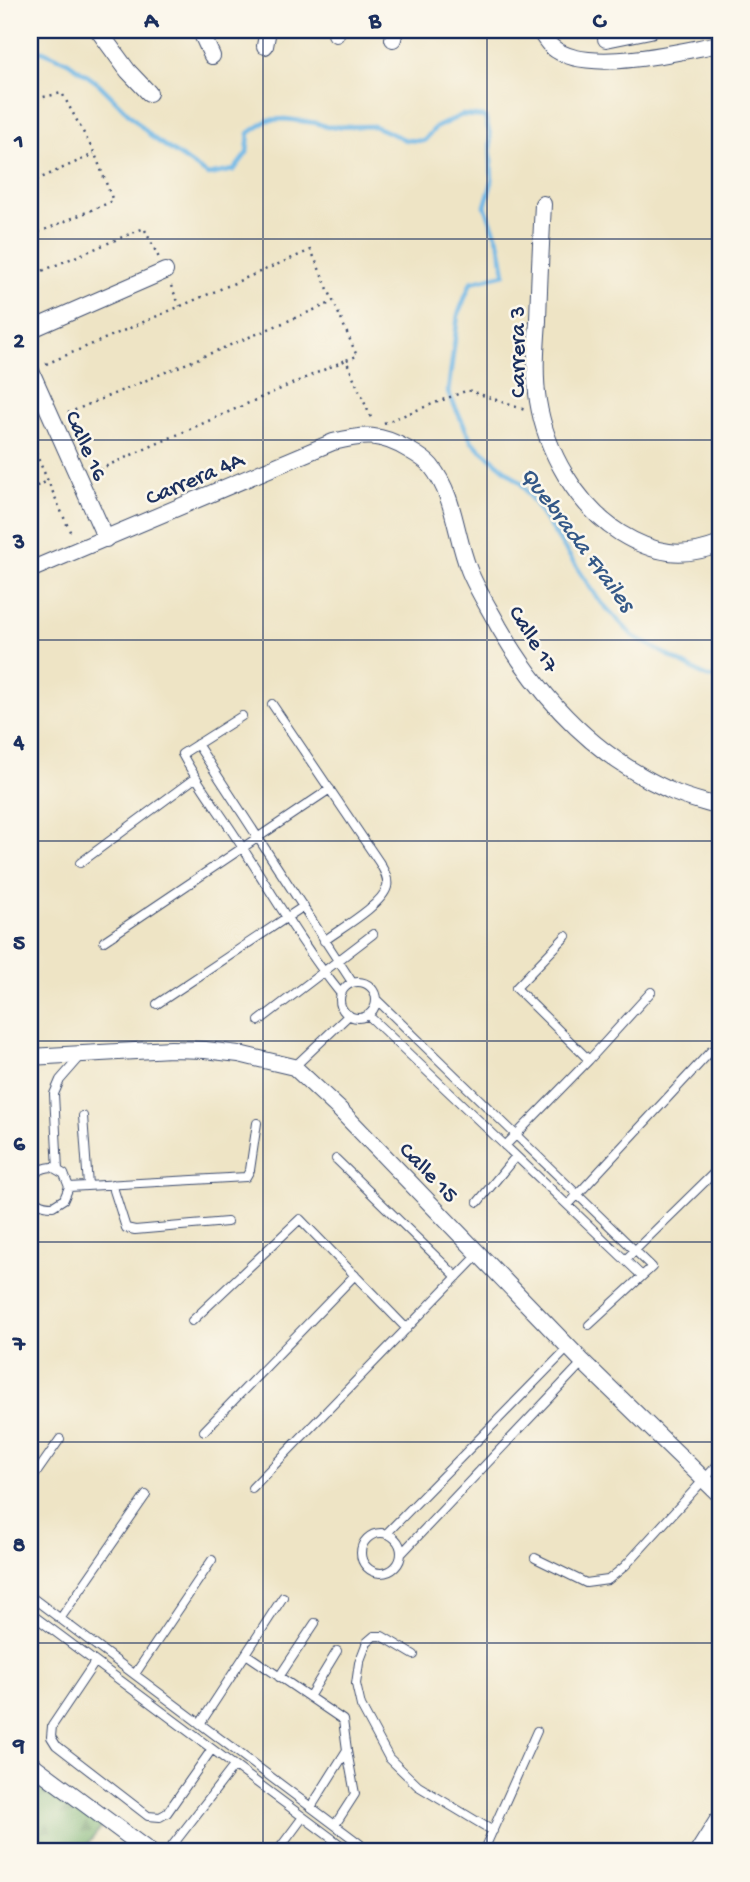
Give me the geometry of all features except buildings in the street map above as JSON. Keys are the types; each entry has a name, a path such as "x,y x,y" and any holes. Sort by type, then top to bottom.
{"main road":[{"path":"702,1852 720,1822"}],"street":[{"path":"98,30 128,71 149,93"},
{"path":"200,30 212,56"},
{"path":"539,30 551,47 573,58 612,62 720,44"},
{"path":"606,35 650,30"},
{"name":"Carrera 3","path":"543,204 535,367 541,415 555,453 575,490 590,509 615,530 643,545 674,554 703,550 720,544"},
{"path":"30,330 165,271"},
{"name":"Calle 16","path":"30,370 106,539"},
{"name":"Carrera 4A","path":"30,570 333,443 361,435 379,436"},
{"name":"Calle 17","path":"379,436 398,444 430,464 453,507 459,538 477,587 521,664 557,709 599,748 638,774 671,791 720,807"},
{"path":"30,1056 171,1049 205,1050 239,1054 294,1067"},
{"name":"Calle 15","path":"294,1067 583,1362 720,1495"},
{"path":"30,1763 150,1852"}],"lane":[{"path":"272,704 379,862 387,882 380,899 324,941"},
{"path":"242,716 182,754 286,917 323,972 341,993"},
{"path":"197,744 352,982"},
{"path":"80,863 195,778"},
{"path":"104,941 330,789"},
{"path":"157,1004 304,906"},
{"path":"259,1021 373,933"},
{"path":"566,936 516,988 589,1060"},
{"path":"377,1000 373,1011 362,1018 349,1016 340,1005 341,993 352,982 370,985 377,1000 652,1268 589,1325"},
{"path":"505,1146 651,992"},
{"path":"294,1067 349,1016"},
{"path":"368,1016 642,1276"},
{"path":"568,1205 711,1051"},
{"path":"30,1190 39,1204 53,1206 64,1199 69,1186 58,1170 54,1094 60,1080 83,1054"},
{"path":"30,1097 32,1179"},
{"path":"83,1116 88,1185"},
{"path":"69,1186 246,1177 250,1170 257,1123"},
{"path":"478,1202 516,1156"},
{"path":"335,1159 457,1277"},
{"path":"625,1260 720,1167"},
{"path":"32,1179 45,1168 58,1170"},
{"path":"112,1185 126,1228 135,1230 227,1222"},
{"path":"192,1321 300,1219 407,1328"},
{"path":"252,1488 479,1254"},
{"path":"204,1431 355,1275"},
{"path":"386,1534 569,1347"},
{"path":"401,1554 394,1538 386,1534 376,1534 367,1538 362,1546 361,1556 372,1571 382,1573 392,1570 401,1554 583,1362"},
{"path":"30,1482 60,1439"},
{"path":"535,1558 586,1583 608,1580 625,1566 720,1462"},
{"path":"60,1619 146,1496"},
{"path":"135,1674 212,1560"},
{"path":"30,1596 360,1844 363,1852"},
{"path":"200,1724 283,1597"},
{"path":"30,1613 350,1852"},
{"path":"279,1676 315,1623"},
{"path":"414,1655 382,1636 374,1636 367,1642 359,1663 356,1684 361,1706 389,1758 418,1786 492,1831"},
{"path":"309,1697 337,1651"},
{"path":"246,1654 343,1720 355,1794 335,1825"},
{"path":"95,1662 52,1726 51,1737 56,1745 148,1816 160,1817 167,1813 212,1749"},
{"path":"483,1852 537,1731"},
{"path":"311,1807 347,1750"},
{"path":"172,1846 234,1766"},
{"path":"277,1852 303,1817"}],"path":[{"path":"30,100 62,93 95,154 113,201 30,236"},
{"path":"30,183 95,154"},
{"path":"30,276 144,228 180,306"},
{"path":"30,370 311,250 356,356 79,479"},
{"path":"52,419 333,302"},
{"path":"346,360 374,426 468,390 541,415"},
{"path":"30,440 78,550"},
{"path":"30,489 48,481"}],"green space":[{"path":"30,1769 104,1824 81,1852 30,1852"}],"waterway":[{"name":"Quebrada Frailes","path":"30,50 43,51 68,62 99,84 153,138 208,175 234,170 247,153 249,133 268,120 285,119 327,127 374,126 406,140 424,141 435,128 462,115 485,117 490,135 492,182 485,206 500,245 505,274 471,282 458,315 448,392 472,442 521,483 598,599 633,636 707,677 720,678"}]}
